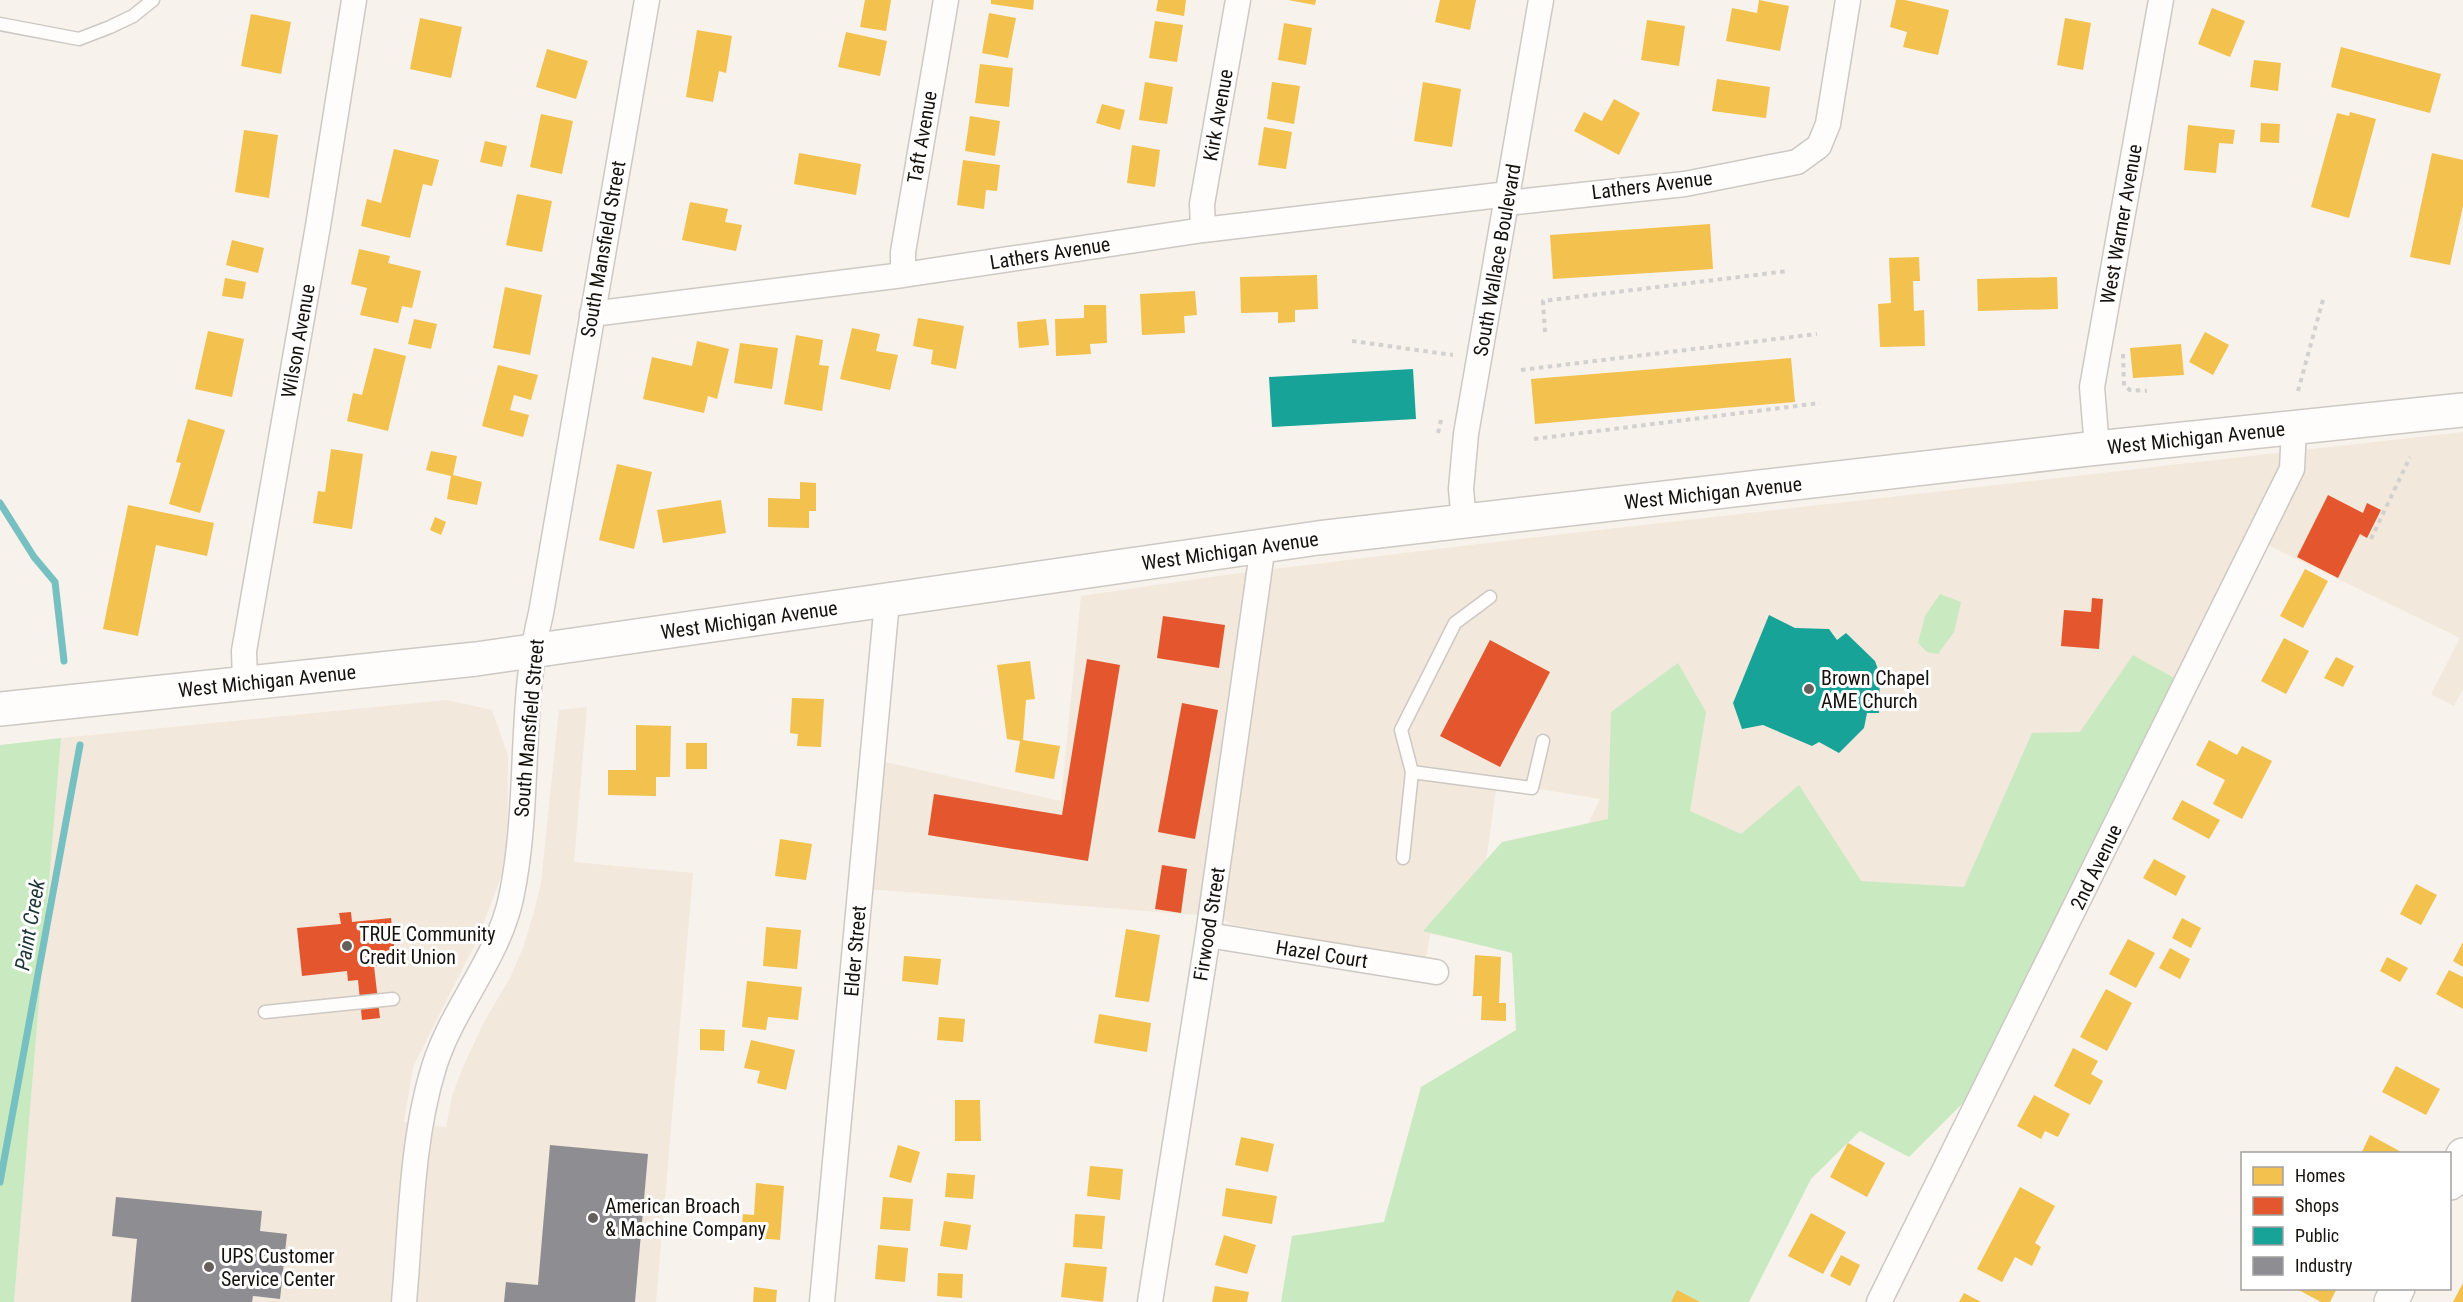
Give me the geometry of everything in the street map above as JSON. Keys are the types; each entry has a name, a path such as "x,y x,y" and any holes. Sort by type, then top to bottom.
{"main road":[{"name":"West Michigan Avenue","path":"0,710 476,659 532,649 673,632 1263,545 2097,448 2463,410"},
{"path":"2451,1181 2463,1155"}],"street":[{"name":"Wilson Avenue","path":"245,682 244,651 318,226 354,0"},
{"name":"South Mansfield Street","path":"404,1302 423,1110 434,1067 446,1035 496,941 511,901 519,854 532,649 541,613 647,0"},
{"name":"Taft Avenue","path":"903,275 903,252 946,0"},
{"name":"Kirk Avenue","path":"1203,230 1202,204 1238,0"},
{"name":"South Wallace Boulevard","path":"1464,521 1461,489 1466,434 1542,0"},
{"name":"Lathers Avenue","path":"592,314 903,275 1203,230 1508,198 1685,184 1797,162 1819,146 1828,124 1848,0"},
{"name":"West Warner Avenue","path":"2097,448 2092,387 2161,0"},
{"name":"2nd Avenue","path":"1879,1302 2292,469 2294,428"},
{"name":"Firwood Street","path":"1150,1302 1208,935 1263,545"},
{"name":"Elder Street","path":"822,1302 887,601"},
{"name":"Hazel Court","path":"1208,935 1436,972"}],"lane":[{"path":"0,24 79,39 133,16 153,0"},
{"path":"1402,858 1412,772 1401,730 1455,623 1490,597"},
{"path":"1412,772 1532,788 1543,741"},
{"path":"265,1012 393,999"}],"path":[{"path":"1545,332 1543,301 1788,271"},
{"path":"2298,391 2324,296"},
{"path":"1521,370 1817,334"},
{"path":"1352,341 1453,355"},
{"path":"2123,351 2124,386 2130,390 2147,391"},
{"path":"1534,439 1820,403"},
{"path":"1438,433 1442,416"},
{"path":"2371,539 2410,457"}],"shaded area":[{"path":"2463,432 2463,689 2454,706 2431,694 2460,638 2245,534 1964,1102 1558,887 1600,799 1497,782 1475,942 1430,934 1426,959 1230,924 1221,917 867,889 880,761 1061,801 1081,596 1225,575 1529,538"},
{"path":"447,700 492,710 508,756 507,861 478,938 413,1067 404,1122 446,1127 452,1096 463,1067 484,1022 510,978 523,948 534,912 541,883 559,710 587,707 574,862 693,873 656,1302 14,1302 61,738"}],"green space":[{"path":"1940,594 1961,602 1954,632 1938,654 1927,652 1918,643 1925,616"},
{"path":"2133,655 2174,678 1964,1102 1909,1157 1860,1131 1811,1179 1749,1302 1281,1302 1292,1236 1384,1222 1421,1087 1516,1030 1512,953 1423,931 1502,842 1608,819 1611,712 1678,663 1706,712 1690,811 1741,834 1799,785 1861,881 1964,887 2032,733 2080,732"},
{"path":"61,738 14,1302 0,1302 0,745"}],"building: Homes":[{"path":"865,0 891,0 886,31 860,27"},
{"path":"991,0 1034,0 1033,10 991,4"},
{"path":"1158,0 1186,0 1184,16 1156,11"},
{"path":"1288,0 1316,0 1315,5"},
{"path":"1440,0 1476,0 1470,30 1435,22"},
{"path":"1759,0 1789,6 1780,51 1726,41 1732,8 1757,13"},
{"path":"1896,0 1949,10 1938,55 1903,47 1907,32 1890,27"},
{"path":"2212,8 2245,21 2230,57 2198,44"},
{"path":"989,13 1016,18 1008,58 982,53"},
{"path":"251,14 291,22 281,74 241,66"},
{"path":"420,18 462,27 451,78 410,69"},
{"path":"2065,18 2091,23 2083,70 2057,65"},
{"path":"1647,20 1685,26 1679,66 1641,60"},
{"path":"1155,21 1183,25 1177,62 1149,58"},
{"path":"1284,23 1312,28 1306,65 1278,60"},
{"path":"697,30 732,36 726,73 719,71 713,102 686,97"},
{"path":"846,32 887,41 880,76 838,67"},
{"path":"2341,47 2441,74 2430,113 2331,87"},
{"path":"547,49 588,61 576,99 536,87"},
{"path":"2254,60 2281,63 2278,91 2250,87"},
{"path":"980,64 1013,68 1009,107 975,103"},
{"path":"1717,79 1770,87 1766,118 1712,111"},
{"path":"1145,82 1173,87 1167,124 1139,120"},
{"path":"1272,82 1300,86 1294,124 1267,119"},
{"path":"1423,82 1461,89 1452,147 1414,141"},
{"path":"1614,99 1640,113 1619,155 1574,131 1584,112 1602,121"},
{"path":"1102,104 1125,110 1120,130 1096,123"},
{"path":"2350,112 2376,119 2349,218 2311,207 2337,113 2349,116"},
{"path":"541,114 573,121 562,174 530,167"},
{"path":"970,116 1000,121 995,156 965,151"},
{"path":"2261,123 2280,124 2279,143 2260,142"},
{"path":"2188,125 2235,130 2233,144 2219,143 2216,173 2184,170"},
{"path":"1264,127 1292,132 1286,169 1258,165"},
{"path":"244,130 278,135 269,198 235,192"},
{"path":"485,141 507,146 502,167 480,162"},
{"path":"1132,145 1160,150 1155,187 1127,183"},
{"path":"394,149 439,160 432,186 423,184 410,238 361,226 367,199 381,203"},
{"path":"799,153 861,164 856,195 794,184"},
{"path":"2432,153 2463,160 2463,206 2450,265 2410,257"},
{"path":"963,160 1000,165 997,191 986,190 984,209 957,205"},
{"path":"517,194 552,201 542,252 506,245"},
{"path":"690,202 728,209 725,222 742,225 736,251 682,240"},
{"path":"1710,224 1713,269 1553,279 1550,235"},
{"path":"232,240 264,248 258,273 226,265"},
{"path":"359,249 390,256 388,263 421,271 412,308 402,306 398,323 360,315 367,288 351,284"},
{"path":"1919,257 1920,281 1913,281 1914,311 1924,310 1925,346 1880,347 1878,304 1891,303 1889,258"},
{"path":"1317,275 1318,309 1295,310 1295,322 1278,323 1278,312 1241,313 1240,277"},
{"path":"2057,277 2058,309 1978,311 1977,279"},
{"path":"225,278 246,282 243,299 222,296"},
{"path":"505,287 542,295 530,355 493,348"},
{"path":"1195,291 1197,315 1184,316 1185,333 1142,335 1140,294"},
{"path":"1084,305 1106,305 1107,343 1090,344 1091,354 1056,356 1055,319 1084,318"},
{"path":"918,318 964,326 956,369 931,364 933,350 913,346"},
{"path":"414,319 437,324 431,349 408,344"},
{"path":"1046,319 1049,345 1019,348 1017,322"},
{"path":"852,328 880,334 876,351 898,355 890,390 840,379"},
{"path":"208,331 244,339 232,397 195,389"},
{"path":"2205,332 2229,345 2213,375 2189,362"},
{"path":"796,335 823,340 819,365 829,366 822,411 784,404"},
{"path":"697,341 729,349 717,399 708,396 704,413 643,399 652,357 692,366"},
{"path":"740,343 778,348 772,389 734,383"},
{"path":"2181,344 2184,375 2133,378 2130,348"},
{"path":"374,348 406,356 388,431 347,421 353,393 362,395"},
{"path":"1791,358 1795,402 1535,424 1531,379"},
{"path":"498,365 538,375 531,400 514,395 510,410 529,415 523,437 482,426"},
{"path":"188,419 225,430 200,513 169,504 181,463 176,462"},
{"path":"331,449 363,454 352,529 313,523 318,491 325,492"},
{"path":"431,451 457,456 453,475 482,482 477,505 447,499 451,476 426,470"},
{"path":"617,464 652,472 634,549 599,540"},
{"path":"800,482 816,483 816,511 809,511 809,528 768,527 768,498 800,499"},
{"path":"721,500 726,533 663,543 657,510"},
{"path":"128,505 214,523 207,556 156,545 138,636 103,629"},
{"path":"435,517 446,522 441,535 430,530"},
{"path":"2305,569 2328,581 2303,628 2280,616"},
{"path":"2284,638 2309,651 2286,694 2261,681"},
{"path":"2336,657 2354,666 2343,687 2324,678"},
{"path":"1030,661 1035,699 1026,700 1023,740 1060,746 1054,779 1015,772 1020,741 1007,739 997,665"},
{"path":"792,698 824,699 821,747 797,746 798,734 790,733"},
{"path":"636,725 671,726 670,777 656,777 656,796 608,795 608,770 636,770"},
{"path":"2209,740 2237,755 2242,746 2272,761 2242,819 2213,804 2225,780 2196,765"},
{"path":"686,743 707,743 707,769 686,769"},
{"path":"2182,800 2220,820 2209,839 2172,819"},
{"path":"780,839 812,844 806,880 775,876"},
{"path":"2154,859 2186,876 2176,896 2143,878"},
{"path":"2416,884 2437,895 2421,925 2400,914"},
{"path":"2182,918 2201,928 2191,948 2172,938"},
{"path":"766,927 801,930 797,969 763,966"},
{"path":"1126,929 1160,935 1149,1002 1115,997"},
{"path":"2128,939 2155,953 2136,988 2109,974"},
{"path":"2463,942 2463,967 2453,961"},
{"path":"2170,948 2190,959 2180,979 2159,968"},
{"path":"1475,955 1501,957 1499,1003 1506,1003 1506,1021 1481,1020 1482,996 1473,996"},
{"path":"904,956 941,959 938,985 902,981"},
{"path":"2387,957 2408,968 2400,982 2380,971"},
{"path":"2449,970 2463,977 2463,1009 2436,994"},
{"path":"747,981 802,987 798,1020 768,1017 766,1030 742,1027"},
{"path":"2106,989 2132,1003 2107,1051 2080,1037"},
{"path":"1099,1014 1151,1023 1147,1052 1094,1043"},
{"path":"939,1017 965,1019 963,1042 937,1040"},
{"path":"700,1029 725,1030 724,1051 700,1050"},
{"path":"751,1040 795,1050 786,1090 757,1083 760,1071 744,1068"},
{"path":"2073,1048 2098,1061 2091,1074 2103,1081 2090,1105 2054,1086"},
{"path":"2396,1066 2440,1089 2426,1115 2382,1092"},
{"path":"2034,1095 2070,1114 2058,1137 2045,1131 2041,1139 2017,1126"},
{"path":"955,1100 980,1100 981,1141 955,1141"},
{"path":"2370,1135 2401,1152 2362,1152"},
{"path":"1241,1137 1274,1144 1268,1172 1235,1165"},
{"path":"1848,1143 1885,1163 1867,1197 1830,1177"},
{"path":"898,1145 920,1152 911,1183 889,1177"},
{"path":"1090,1166 1123,1169 1120,1200 1087,1196"},
{"path":"947,1173 975,1175 973,1199 945,1197"},
{"path":"756,1183 784,1186 780,1240 741,1237 743,1214 754,1215"},
{"path":"2020,1187 2055,1206 2035,1243 2041,1247 2032,1266 2015,1257 2002,1282 1977,1269"},
{"path":"1226,1188 1277,1196 1272,1224 1222,1216"},
{"path":"883,1197 913,1199 910,1231 880,1229"},
{"path":"1811,1213 1846,1232 1823,1274 1788,1256"},
{"path":"1075,1214 1105,1216 1102,1249 1073,1247"},
{"path":"944,1221 971,1225 967,1250 940,1246"},
{"path":"1224,1235 1256,1245 1247,1274 1215,1265"},
{"path":"878,1245 908,1248 905,1282 875,1279"},
{"path":"1841,1255 1860,1265 1850,1286 1830,1276"},
{"path":"1065,1263 1107,1267 1103,1302 1061,1297"},
{"path":"938,1273 963,1274 962,1298 937,1296"},
{"path":"2463,1283 2463,1302 2453,1302"},
{"path":"1215,1286 1249,1292 1247,1302 1212,1302"},
{"path":"754,1287 777,1290 776,1302 753,1302"},
{"path":"1677,1290 1700,1302 1671,1302"},
{"path":"2299,1290 2336,1290 2330,1302 2321,1302"},
{"path":"1964,1293 1981,1302 1959,1302"}],"building: Shops":[{"path":"2328,495 2363,513 2367,503 2381,510 2367,538 2360,534 2338,578 2297,557"},
{"path":"2092,598 2103,599 2099,649 2061,646 2064,610 2091,612"},
{"path":"1163,616 1225,625 1219,668 1157,658"},
{"path":"1490,640 1550,672 1500,767 1440,736"},
{"path":"1087,659 1120,665 1088,861 928,835 934,794 1062,815"},
{"path":"1182,703 1218,710 1195,839 1158,832"},
{"path":"1162,865 1187,869 1181,913 1155,909"},
{"name":"TRUE Community Credit Union","path":"351,912 352,922 391,918 396,964 374,966 380,1018 362,1020 358,980 348,981 347,971 302,976 297,928 341,924 339,913"}],"building: Public":[{"path":"1413,369 1416,419 1272,427 1269,377"},
{"name":"Brown Chapel AME Church","path":"1769,615 1795,628 1829,629 1837,640 1846,633 1875,661 1880,675 1879,713 1867,713 1864,728 1839,753 1819,742 1812,746 1763,725 1742,729 1733,703"}],"building: Industry":[{"name":"American Broach & Machine Company","path":"550,1145 648,1154 635,1302 504,1302 506,1282 538,1285"},
{"name":"UPS Customer Service Center","path":"116,1197 262,1211 260,1231 287,1234 280,1299 253,1296 252,1302 131,1302 137,1239 112,1236"}],"waterway":[{"name":"Paint Creek","path":"0,503 34,557 55,582 64,661"},
{"name":"Paint Creek","path":"0,1182 80,745"}],"place":[{"name":"Brown Chapel AME Church","path":"1809,689"},
{"name":"TRUE Community Credit Union","path":"347,946"},
{"name":"American Broach & Machine Company","path":"593,1218"},
{"name":"UPS Customer Service Center","path":"209,1267"}]}
